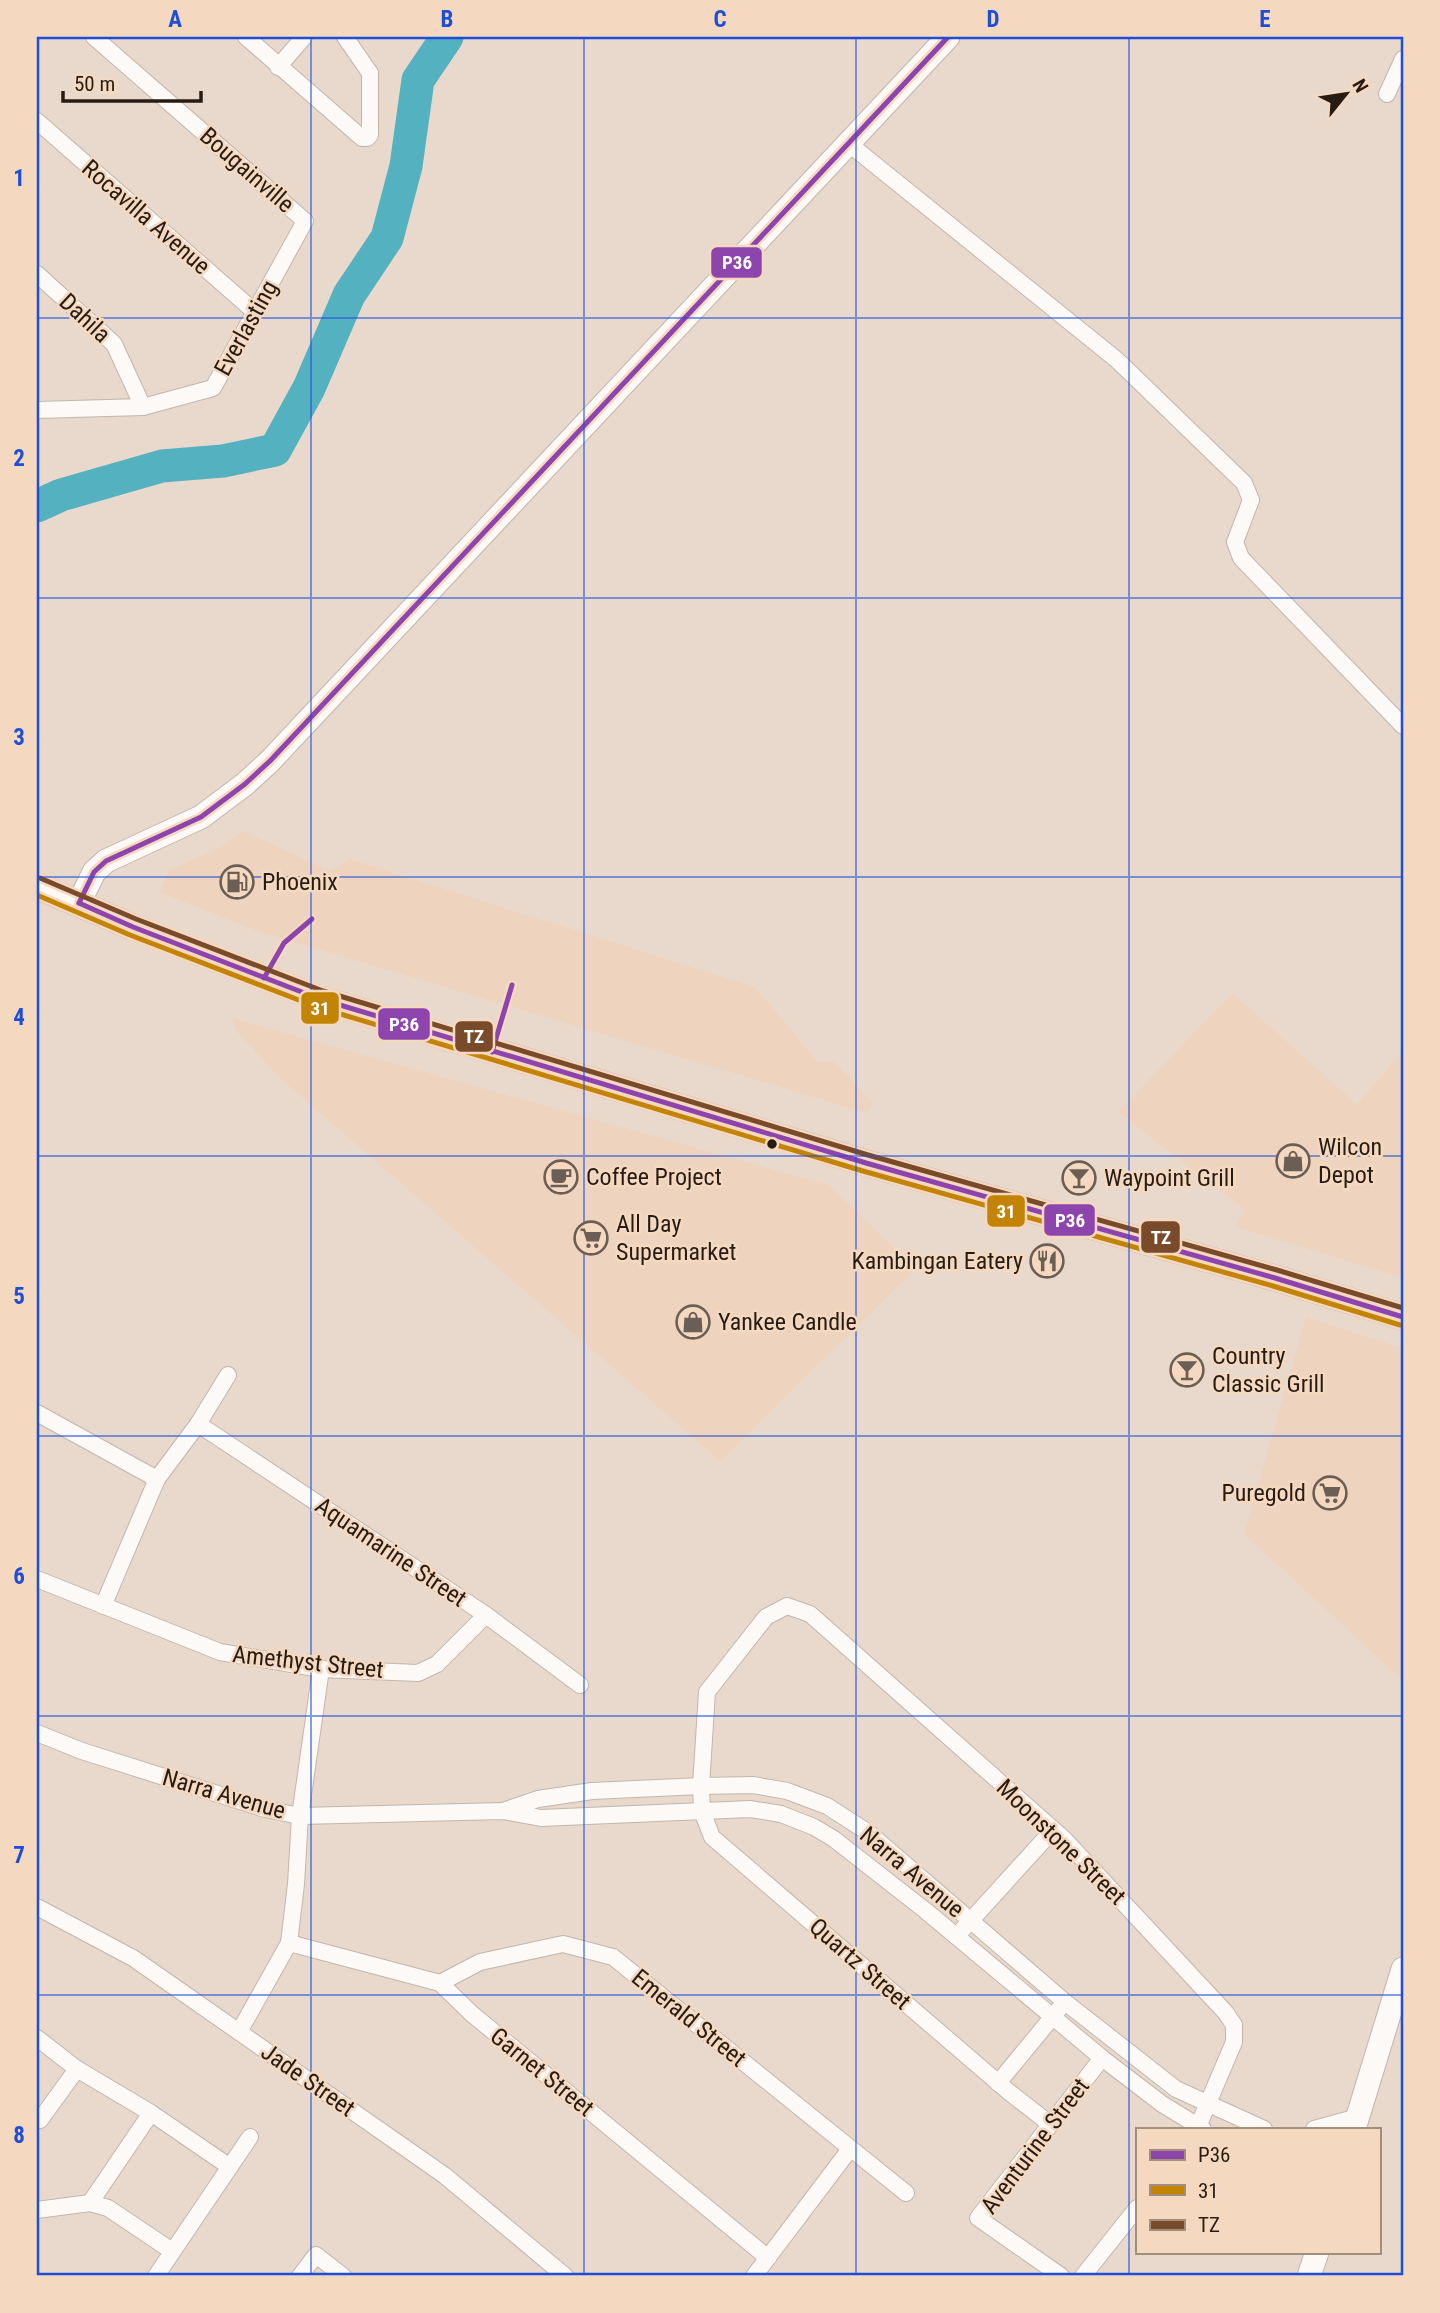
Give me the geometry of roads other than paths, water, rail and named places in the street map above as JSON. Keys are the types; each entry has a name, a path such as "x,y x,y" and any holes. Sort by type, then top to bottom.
{"main road":[{"path":"79,903 94,872 106,861 201,817 245,784 270,761 947,37"},
{"path":"37,886 133,927 320,999 840,1156 1275,1278 1403,1317"},
{"path":"1356,2123 1403,1969"},
{"path":"1310,2276 1316,2254"}],"street":[{"name":"Bougainville","path":"94,37 304,221"},
{"path":"246,37 362,138 367,138 370,135 370,73 345,37"},
{"path":"278,67 304,37"},
{"path":"1387,94 1403,59"},
{"name":"Rocavilla Avenue","path":"37,121 255,312"},
{"path":"848,143 1116,360 1244,483 1251,500 1235,542 1241,558 1403,726"},
{"name":"Everlasting","path":"37,410 143,407 213,388 304,221"},
{"name":"Dahila","path":"37,274 114,344 143,407"},
{"path":"103,1606 157,1479 198,1424 228,1375"},
{"path":"37,1413 157,1479"},
{"name":"Aquamarine Street","path":"198,1424 486,1615 580,1685"},
{"name":"Amethyst Street","path":"37,1579 220,1652 321,1669 418,1673 438,1664 486,1615"},
{"name":"Quartz Street","path":"787,1606 766,1617 707,1692 701,1786 702,1811 712,1837 998,2083 1050,2124"},
{"name":"Moonstone Street","path":"787,1606 810,1614 1064,1839 1234,2025 1234,2042 1200,2128"},
{"path":"239,2032 289,1943 300,1816 321,1669"},
{"name":"Narra Avenue","path":"37,1733 95,1756 265,1809 300,1816 503,1811 541,1818 750,1809 781,1814 814,1827 834,1839 1102,2058 1162,2104 1200,2128"},
{"name":"Narra Avenue","path":"503,1811 538,1799 592,1791 753,1785 787,1791 827,1806 869,1833 1065,2001 1176,2089 1262,2128"},
{"path":"957,1937 1053,1830"},
{"name":"Jade Street","path":"37,1907 133,1958 444,2175 565,2276"},
{"name":"Garnet Street","path":"289,1943 440,1983 472,2014 768,2258"},
{"name":"Emerald Street","path":"440,1983 480,1962 563,1944 613,1957 905,2193"},
{"path":"998,2083 1065,2001"},
{"path":"37,2038 77,2069 151,2113 230,2166"},
{"name":"Aventurine Street","path":"1061,2276 978,2218 1102,2058"},
{"path":"37,2120 40,2120 77,2069"},
{"path":"90,2203 151,2113"},
{"path":"1321,2128 1356,2123"},
{"path":"156,2276 250,2137"},
{"path":"754,2276 850,2149"},
{"path":"37,2210 90,2203 108,2208 172,2251"},
{"path":"1083,2276 1136,2209"},
{"path":"300,2276 316,2255 343,2276"}],"waterway":[{"path":"37,506 61,495 162,466 223,461 275,450 309,388 349,295 387,238 406,166 418,80 447,37"}],"place":[{"name":"Phoenix","path":"237,882"},
{"name":"Wilcon Depot","path":"1293,1161"},
{"name":"Coffee Project","path":"561,1177"},
{"name":"Waypoint Grill","path":"1079,1178"},
{"name":"All Day Supermarket","path":"591,1238"},
{"name":"Kambingan Eatery","path":"1047,1261"},
{"name":"Yankee Candle","path":"693,1322"},
{"name":"Country Classic Grill","path":"1187,1370"},
{"name":"Puregold","path":"1330,1493"}]}
